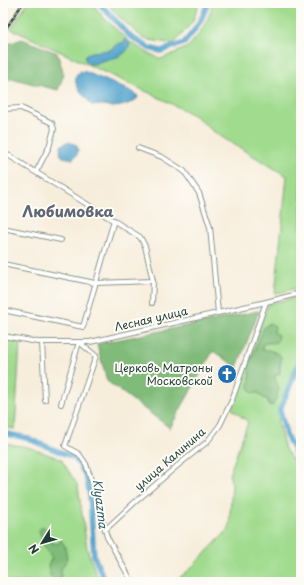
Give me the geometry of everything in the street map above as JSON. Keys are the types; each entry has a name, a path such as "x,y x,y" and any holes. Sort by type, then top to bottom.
{"street":[{"path":"3,109 21,108 52,123 54,129 49,147 36,172"},
{"path":"138,148 162,157 184,171 199,193 210,227 218,313"},
{"path":"3,152 140,237 145,246 153,281 152,303"},
{"path":"3,310 83,327 114,220"},
{"path":"3,228 61,240"},
{"path":"3,264 95,283 153,281"},
{"name":"Лесная улица","path":"3,336 42,342 90,342 301,293"},
{"name":"улица Калинина","path":"105,530 134,503 207,442 220,425 232,400 266,302"},
{"path":"42,342 45,400"},
{"path":"61,404 79,342 96,356 65,446 79,454 86,464 107,537 132,582"}],"green space":[{"path":"27,3 92,3 104,18 131,43 161,59 188,47 200,33 209,16 213,3 301,3 301,287 275,294 287,176 228,141 195,116 156,96 11,29"},
{"path":"108,3 199,3 193,21 174,44 144,39 115,13"},
{"path":"22,39 57,53 64,74 58,90 14,79 3,79 3,46"},
{"path":"301,296 301,356 290,377 278,422 285,449 294,462 298,476 301,480 301,582 174,582 189,570 229,529 232,484 229,475 248,422 232,409 268,304","holes":["270,323 274,333 270,342 263,344 262,347 262,351 269,350 275,352 281,363 280,372 275,375 279,388 277,398 268,402 267,399 263,398 259,393 253,393 251,390 249,366 267,325"]},
{"path":"259,311 237,367 213,351 170,428 107,381 97,344"},
{"path":"270,323 275,326 274,333 279,337 275,342 263,344 262,350 270,350 278,353 281,357 280,374 275,375 279,388 276,400 272,406 269,405 267,399 263,398 259,393 253,393 251,391 249,387 250,372 248,367 264,327"},
{"path":"3,338 20,342 15,429 3,427"},
{"path":"3,443 28,447 61,459 78,486 87,548 96,574 101,582 3,582","holes":["48,531 52,543 59,544 67,559 60,570 48,566 52,558"]},
{"path":"43,526 48,531 52,543 58,544 61,540 65,546 67,559 61,570 61,577 57,581 51,578 48,566 52,558 43,544 39,530"}],"water":[{"path":"125,39 130,43 129,48 123,54 95,64 87,63 85,59 86,55 92,52 110,50 116,45 124,42"},
{"path":"81,71 131,91 137,95 138,98 129,103 118,106 111,107 92,105 77,86 77,74"},
{"path":"68,142 75,144 78,148 77,155 73,159 63,157 60,153 62,145"}],"waterway":[{"name":"Klyazma","path":"99,3 130,36 149,48 161,51 184,43 201,20 208,3"},
{"name":"Klyazma","path":"301,358 280,410 286,435 301,465"},
{"name":"Klyazma","path":"3,433 26,438 75,458 86,476 90,495 94,556 105,582"}],"railway":[{"path":"3,33 23,3"}],"place":[{"name":"Церковь Матроны Московской","path":"227,374"}],"district":[{"name":"Любимовка","path":"68,212"}]}
